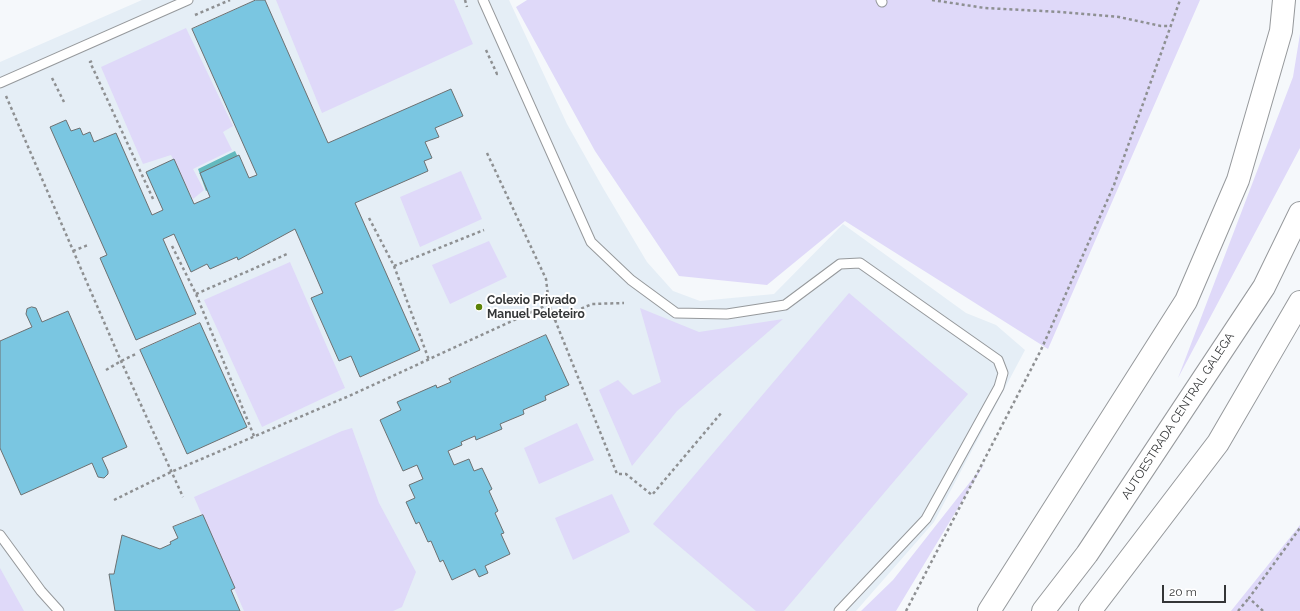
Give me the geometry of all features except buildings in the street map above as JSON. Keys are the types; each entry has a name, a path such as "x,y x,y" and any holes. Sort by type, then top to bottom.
{"highway":[{"path":"989,611 1186,301 1238,180 1281,31 1284,0"},
{"name":"AUTOESTRADA CENTRAL GALEGA","path":"1043,611 1087,554 1264,287 1300,213"},
{"path":"1090,611 1218,442 1300,302"}],"lane":[{"path":"0,83 188,0"},
{"path":"483,0 591,242 632,280 676,313 727,314 785,305 840,264 860,263 998,360 1003,373 999,387 926,519 840,611"},
{"path":"0,535 40,591 59,611"}],"path":[{"path":"195,16 230,0"},
{"path":"932,0 985,8 1119,17 1161,26 1170,26"},
{"path":"906,611 1041,350 1114,185 1180,0"},
{"path":"97,59 90,62 154,201"},
{"path":"52,78 64,102"},
{"path":"0,83 182,497"},
{"path":"487,153 546,279 549,304 617,474 626,474 652,495 722,412"},
{"path":"369,218 394,266 429,360"},
{"path":"394,266 484,230"},
{"path":"73,251 88,245"},
{"path":"172,246 196,294 254,436"},
{"path":"196,294 287,254"},
{"path":"555,320 592,304 624,303"},
{"path":"114,500 171,472 349,396 549,304"},
{"path":"106,370 136,354"},
{"path":"1238,611 1300,528"},
{"path":"1249,598 1263,611"}],"shaded area":[{"name":"Colexio Privado Manuel Peleteiro","path":"142,0 509,0 567,124 603,188 647,262 673,291 700,301 774,294 843,224 966,313 996,325 1025,350 934,522 856,611 3,611 0,603 0,62"},
{"path":"276,0 454,0 473,44 322,113"},
{"path":"527,0 1200,0 1048,349 845,221 767,285 679,276 595,151 516,7"},
{"path":"186,28 233,126 223,132 232,150 193,169 204,190 193,199 171,155 143,164 101,67"},
{"path":"1300,34 1300,148 1178,378 1293,77"},
{"path":"461,171 482,219 420,247 400,197"},
{"path":"489,241 507,277 450,304 432,265"},
{"path":"290,262 345,388 262,427 204,300"},
{"path":"849,293 968,394 784,611 756,611 653,524"},
{"path":"640,308 699,332 783,319 677,411 632,466 599,390 618,380 633,395 661,382"},
{"path":"577,423 594,460 539,484 524,448"},
{"path":"352,428 379,503 416,572 402,607 393,611 244,611 194,497 342,431"},
{"path":"985,463 896,611 861,611 893,580"},
{"path":"612,494 630,532 573,560 555,518"},
{"path":"1300,525 1300,611 1231,611"},
{"path":"0,568 24,611 0,611"}],"water":[{"path":"235,151 246,174 206,191 198,169"}],"place":[{"name":"Colexio Privado Manuel Peleteiro","path":"479,307"}]}
